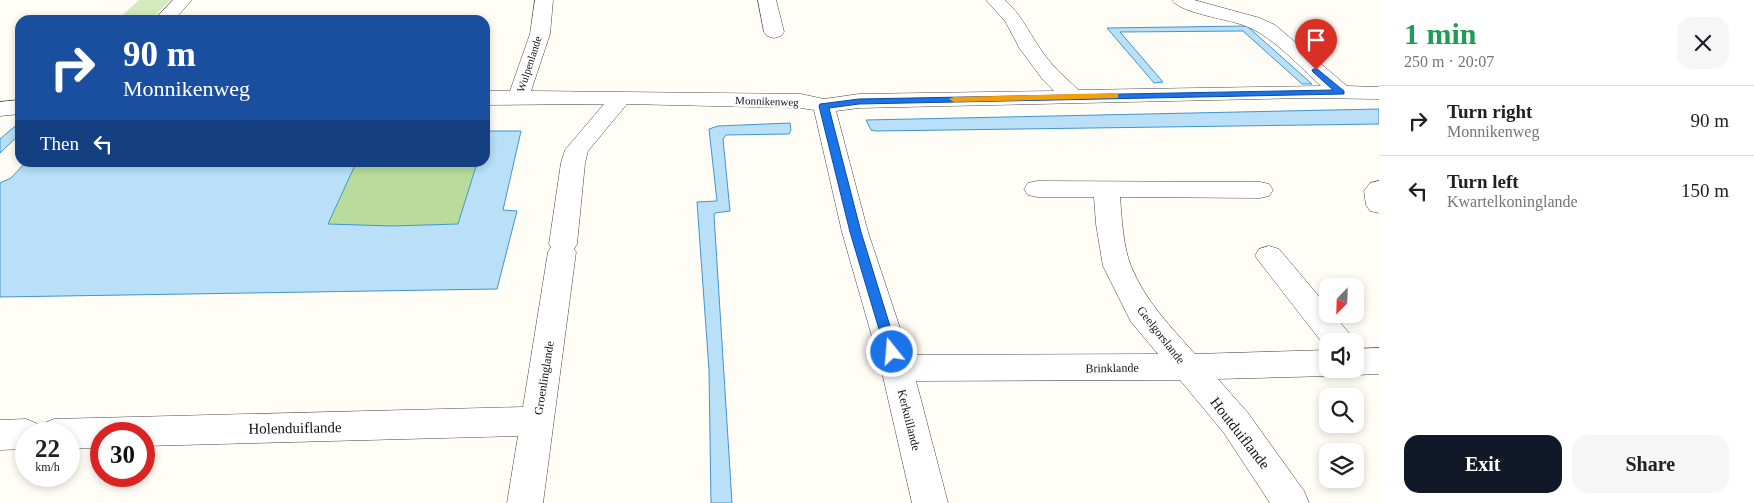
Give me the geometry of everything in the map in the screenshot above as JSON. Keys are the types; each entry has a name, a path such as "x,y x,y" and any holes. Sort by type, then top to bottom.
{"street":[{"path":"168,15 183,0"},
{"name":"Wulpenlande","path":"518,98 540,34 544,0"},
{"path":"767,0 774,32"},
{"path":"995,0 1013,18 1030,49 1050,76 1074,97"},
{"path":"1181,0 1188,4 1253,22 1268,30 1341,92"},
{"name":"Monnikenweg","path":"490,98 801,101 824,106 859,101 1379,92"},
{"name":"Groenlinglande","path":"526,503 573,163 577,150 621,98"},
{"name":"Kerkuillande","path":"824,106 855,232 897,368 930,503"},
{"path":"0,109 15,108"},
{"name":"Geelgorslande","path":"1106,188 1109,224 1117,266 1142,314 1186,367"},
{"path":"1037,189 1260,190"},
{"path":"1379,189 1377,191 1379,205"},
{"path":"1269,256 1332,333"},
{"path":"1364,362 1379,361"},
{"name":"Brinklande","path":"897,368 1186,367 1319,363"},
{"name":"Houtduiflande","path":"1186,367 1236,423 1291,503"},
{"name":"Holenduiflande","path":"80,433 537,421"},
{"path":"0,435 15,434"}],"green space":[{"path":"139,0 171,0 155,15 122,15"},
{"path":"354,167 476,167 458,224 327,225"}],"water":[{"path":"1247,26 1312,84 1302,84 1243,31 1120,32 1163,82 1154,83 1107,28"},
{"path":"1379,109 1379,124 876,131 871,130 866,120"},
{"path":"790,123 791,130 789,134 726,135 723,139 730,211 715,213 714,215 732,503 711,503 709,370 697,202 717,201 709,129 718,126"},
{"path":"15,126 15,139 0,153 0,139"},
{"path":"490,131 521,131 503,210 517,211 497,289 0,297 0,183 11,178 21,167 354,167 328,224 392,226 458,224 476,167 490,167"}],"slow traffic":[{"path":"954,99 1115,96"}],"route":[{"path":"892,352 855,232 824,106 859,101 1341,92 1316,70"}]}
